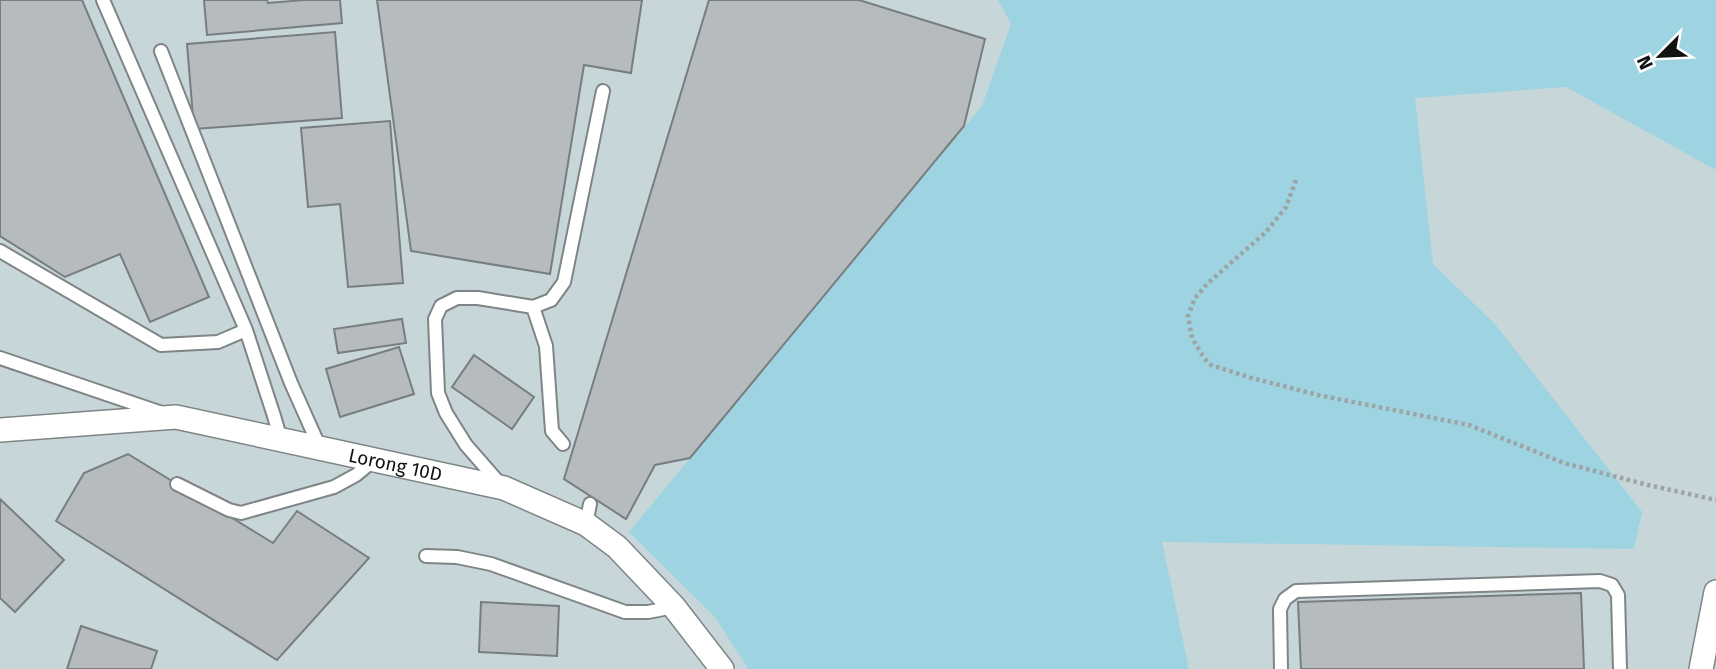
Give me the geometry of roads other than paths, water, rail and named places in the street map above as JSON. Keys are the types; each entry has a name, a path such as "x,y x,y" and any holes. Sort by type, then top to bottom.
{"street":[{"name":"Lorong 10D","path":"0,430 176,417 504,488 588,514 674,607 722,669"},
{"path":"1701,669 1716,592"}],"lane":[{"path":"103,0 246,330 281,440"},
{"path":"161,51 291,383 320,448"},
{"path":"504,488 466,445 446,413 438,393 435,318 441,306 457,298 478,298 533,307 551,300 564,282 603,91"},
{"path":"0,250 161,345 218,342 246,330"},
{"path":"533,307 546,346 552,431 563,444"},
{"path":"0,358 176,417"},
{"path":"177,484 229,510 241,513 334,487 356,475 374,460"},
{"path":"426,556 457,556 491,564 625,612 674,607"},
{"path":"1281,669 1280,609 1285,599 1296,592 1600,581 1612,585 1618,595 1620,669"}]}
